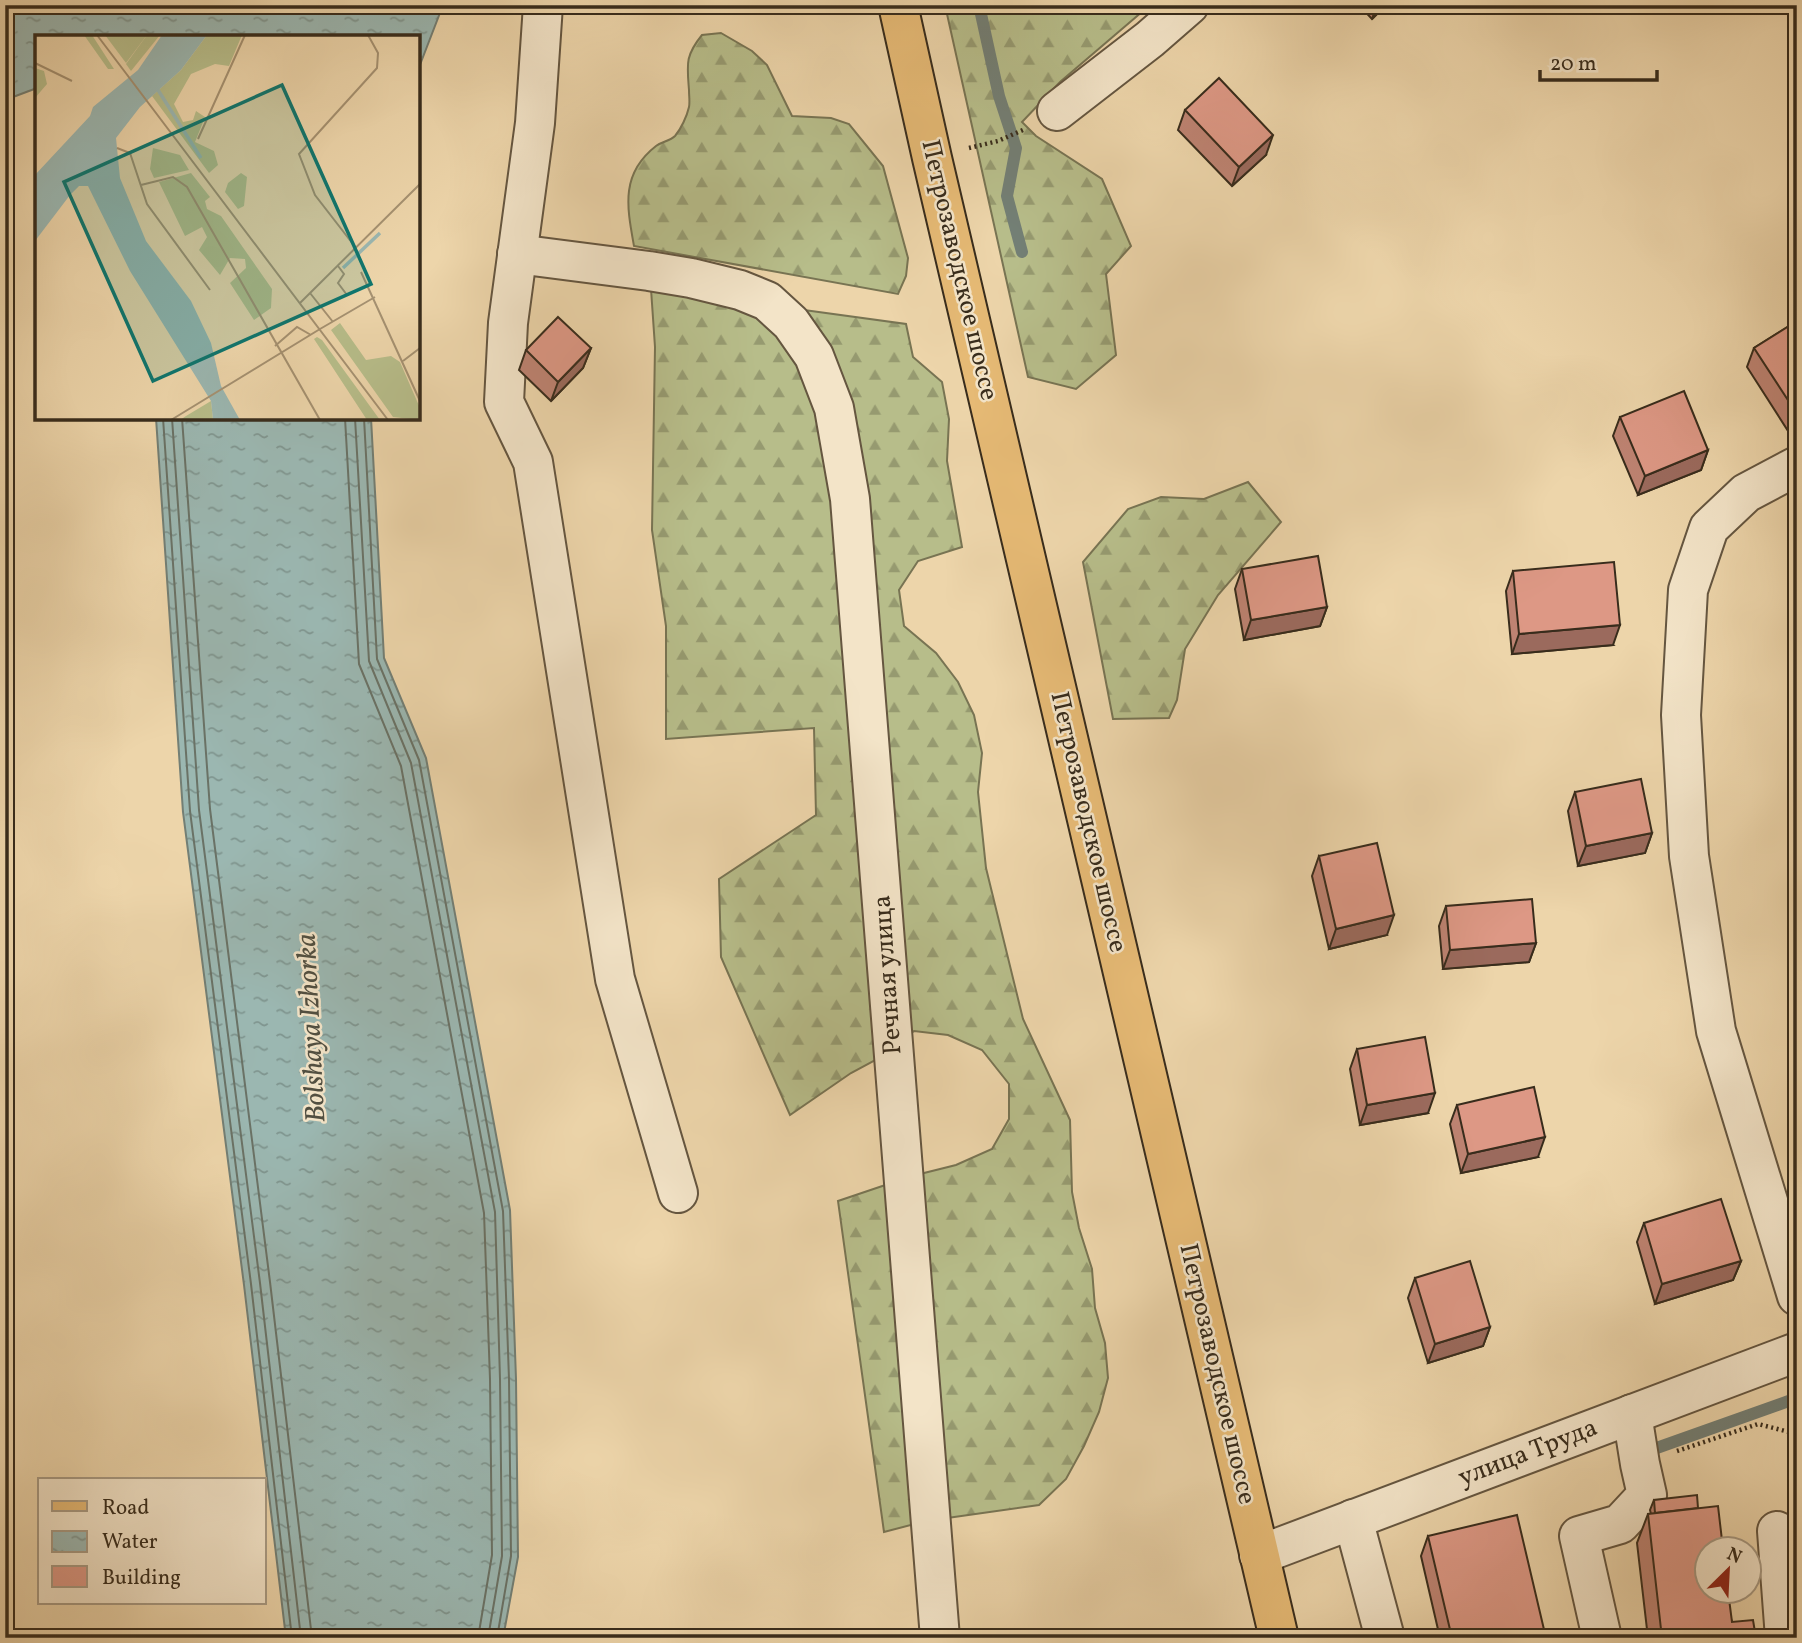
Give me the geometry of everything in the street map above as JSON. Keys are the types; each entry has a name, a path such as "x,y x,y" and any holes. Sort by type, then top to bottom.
{"main road":[{"name":"Петрозаводское шоссе","path":"898,5 1279,1638"}],"street":[{"path":"542,5 535,122 508,323 504,402 533,461 615,979 678,1192"},
{"path":"1044,119 1150,39 1189,5"},
{"name":"Речная улица","path":"517,254 691,278 740,290 767,301 791,323 814,356 834,408 850,499 940,1638"},
{"path":"1797,466 1746,493 1709,528 1688,590 1681,715 1689,856 1716,1031 1797,1296"},
{"name":"улица Труда","path":"1259,1555 1797,1352"},
{"path":"1602,1638 1579,1536 1620,1524 1647,1495 1632,1414"},
{"path":"1353,1519 1385,1638"},
{"path":"1777,1531 1786,1638"}],"path":[{"path":"998,141 1044,119"},
{"path":"1640,1464 1758,1424 1797,1434"}],"green space":[{"path":"945,5 1150,5 1060,82 1022,122 1036,136 1102,179 1131,246 1106,274 1116,355 1076,389 1028,377"},
{"path":"721,33 752,51 767,65 792,116 831,118 849,124 883,166 908,258 906,276 898,294 634,246 628,205 631,180 644,157 656,146 675,136 684,122 689,105 688,67 693,49 702,35"},
{"path":"651,289 906,324 913,357 942,382 949,419 947,461 962,547 918,561 899,590 904,626 936,653 958,682 974,715 982,753 978,792 986,868 1023,1019 1070,1120 1072,1192 1079,1228 1092,1269 1095,1308 1105,1343 1108,1378 1099,1412 1066,1479 1039,1505 926,1521 884,1532 838,1201 912,1176 956,1165 992,1149 1009,1119 1009,1084 982,1050 948,1035 914,1031 883,1056 851,1073 790,1115 721,957 719,879 816,815 814,728 666,739 666,626 652,530 655,347"},
{"path":"1248,482 1281,522 1218,595 1185,649 1177,700 1169,718 1113,719 1083,562 1128,509 1161,497 1204,499"}],"water":[{"path":"5,5 443,5 420,65 420,35 35,35 35,89 5,100"},
{"name":"Bolshaya Izhorka","path":"156,420 371,420 384,658 426,758 510,1210 516,1379 518,1557 503,1638 286,1638 183,812"}],"building":[{"path":"1219,78 1273,135 1239,167 1185,110"},
{"path":"558,317 591,348 558,382 526,350"},
{"path":"1797,321 1797,414 1754,348"},
{"path":"1684,391 1708,450 1645,476 1620,417"},
{"path":"1318,556 1327,607 1251,620 1242,569"},
{"path":"1614,562 1620,625 1519,634 1513,571"},
{"path":"1641,779 1652,833 1586,846 1575,792"},
{"path":"1377,843 1394,915 1336,929 1319,856"},
{"path":"1532,899 1536,943 1450,950 1446,906"},
{"path":"1425,1037 1435,1093 1367,1105 1357,1049"},
{"path":"1534,1087 1545,1137 1468,1154 1457,1105"},
{"path":"1721,1199 1741,1261 1662,1284 1644,1223"},
{"path":"1470,1261 1490,1327 1435,1344 1415,1278"},
{"path":"1697,1495 1698,1508 1655,1513 1654,1500"},
{"path":"1718,1506 1721,1534 1694,1534 1694,1604 1730,1604 1732,1622 1753,1620 1756,1638 1662,1638 1648,1514"},
{"path":"1517,1515 1546,1638 1452,1638 1428,1536"}],"waterway":[{"path":"979,5 999,96 1016,148 1007,196 1022,252"},
{"path":"1651,1450 1797,1398"}]}
